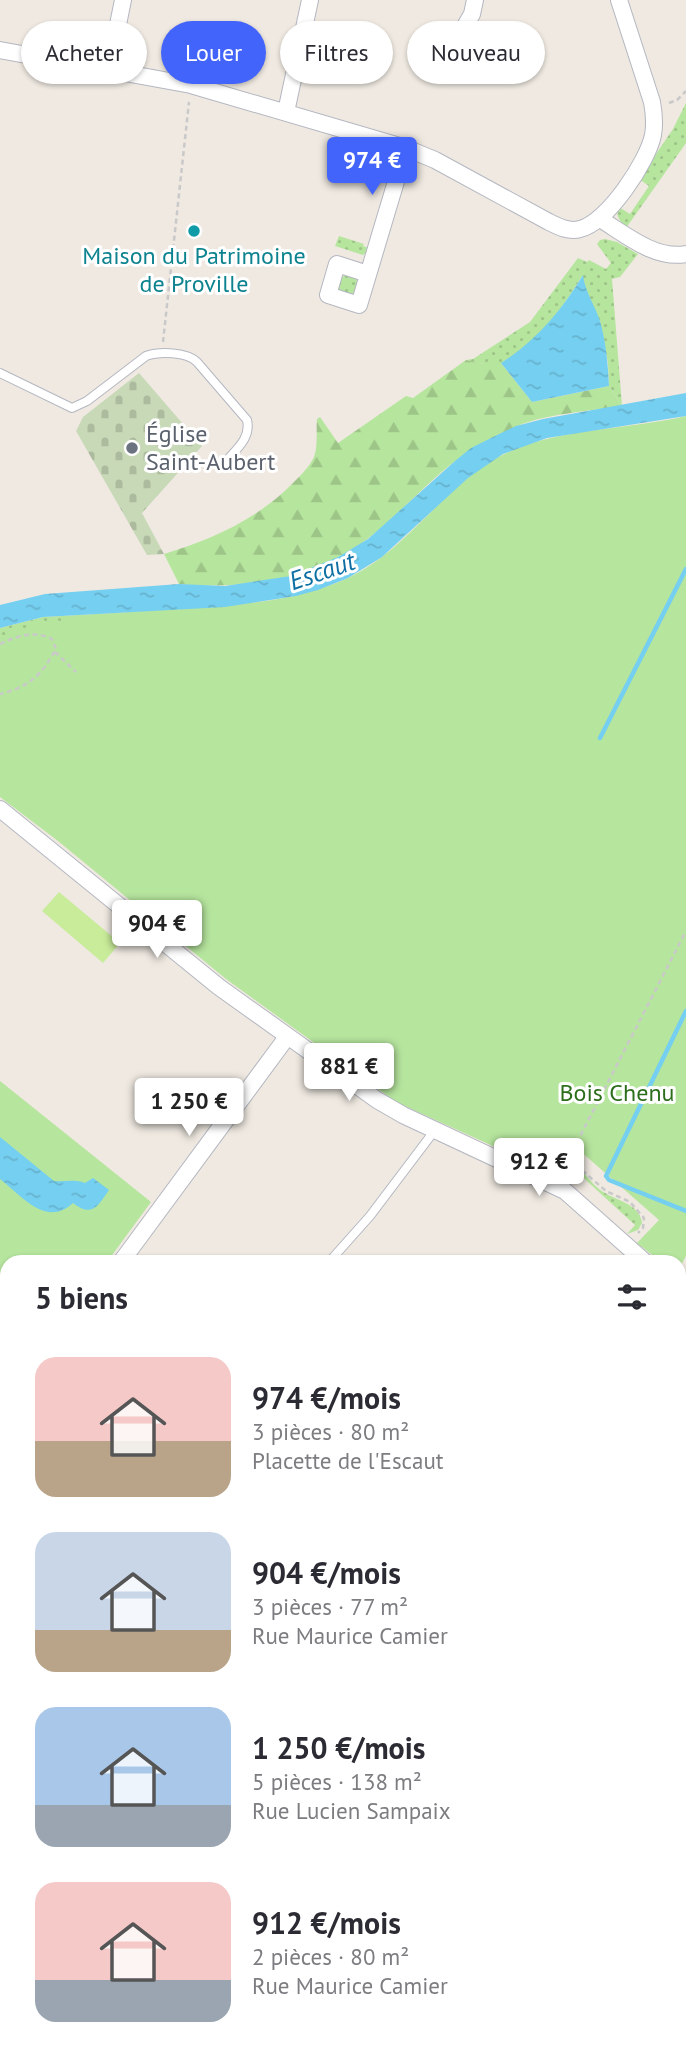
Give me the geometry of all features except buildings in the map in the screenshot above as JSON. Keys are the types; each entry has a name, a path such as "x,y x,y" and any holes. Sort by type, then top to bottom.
{"street":[{"path":"119,21 123,0"},
{"path":"286,112 310,0"},
{"path":"467,21 475,0"},
{"path":"147,76 191,85 406,148 435,160 565,229 580,229 600,219 639,167 653,136 652,102 619,0"},
{"path":"0,50 21,54"},
{"path":"368,274 406,148"},
{"path":"600,219 654,251 673,256 686,254"},
{"path":"0,809 219,987 377,1100 558,1187 571,1195 637,1255"},
{"path":"126,1255 287,1037"}],"lane":[{"path":"0,373 72,408 88,401 146,356 161,354 192,358 247,420 248,429 244,441 227,460"},
{"path":"335,1255 370,1216 435,1129"}],"path":[{"path":"161,354 191,85"},
{"path":"652,102 667,103 677,100 686,91"},
{"path":"0,644 38,634 51,639 56,646 55,652 32,682 0,694"},
{"path":"55,652 74,671"},
{"path":"558,1187 569,1158 686,931"},
{"path":"569,1158 601,1188 630,1202 644,1218 643,1228 624,1243"},
{"path":"558,1187 565,1170 574,1165"}],"green space":[{"path":"686,103 686,143 626,228 618,216 619,207 630,214 649,186 639,179 673,129"},
{"path":"339,236 369,248 363,255 335,246"},
{"path":"605,239 617,242 638,254 620,277 612,279 622,406 609,386 608,363 600,322 582,276 546,327 522,352 499,364 466,360 473,359 530,322 578,258 587,262 589,260 606,269 611,263 597,244"},
{"path":"348,275 355,278 358,285 355,292 348,295 341,292 338,285 341,278"},
{"path":"466,360 483,364 501,363 532,402 609,386 622,406 537,419 490,440 454,462 366,540 324,565 301,573 253,583 179,584 164,554 200,542 234,526 280,495 314,457 317,419 320,417 338,443 406,396 413,398"},
{"path":"139,373 202,446 142,513 164,554 147,555 76,431 83,417"},
{"name":"Bois Chenu","path":"686,416 686,1255 652,1255 637,1243 659,1220 579,1150 567,1150 560,1163 548,1171 398,1103 226,979 58,841 0,797 0,638 30,626 61,621 61,616 245,604 328,586 348,578 385,555 465,480 505,454 555,437"},
{"path":"61,616 61,621 0,642 0,628 43,617"},
{"path":"59,892 120,943 103,963 42,911"},
{"path":"0,1081 151,1202 112,1255 0,1255"},
{"path":"574,1167 599,1189 631,1206 640,1216 642,1223 638,1230 627,1234 635,1225 577,1172 568,1182 567,1171"}],"water":[{"path":"583,275 602,329 609,386 532,402 501,363 526,345 547,324"},
{"name":"Escaut","path":"686,393 686,416 547,438 503,454 468,478 382,557 348,578 318,590 225,607 43,617 0,628 0,605 45,594 179,584 225,586 291,576 338,557 368,539 471,448 516,426"},
{"path":"0,1137 54,1181 85,1183 93,1178 109,1190 98,1205 90,1210 73,1203 63,1210 53,1212 35,1207 0,1179"}],"waterway":[{"path":"600,738 686,569"},
{"path":"686,1011 606,1176 609,1180 686,1211"}],"place":[{"name":"Maison du Patrimoine de Proville","path":"194,231"},
{"name":"Église Saint-Aubert","path":"132,448"}]}
